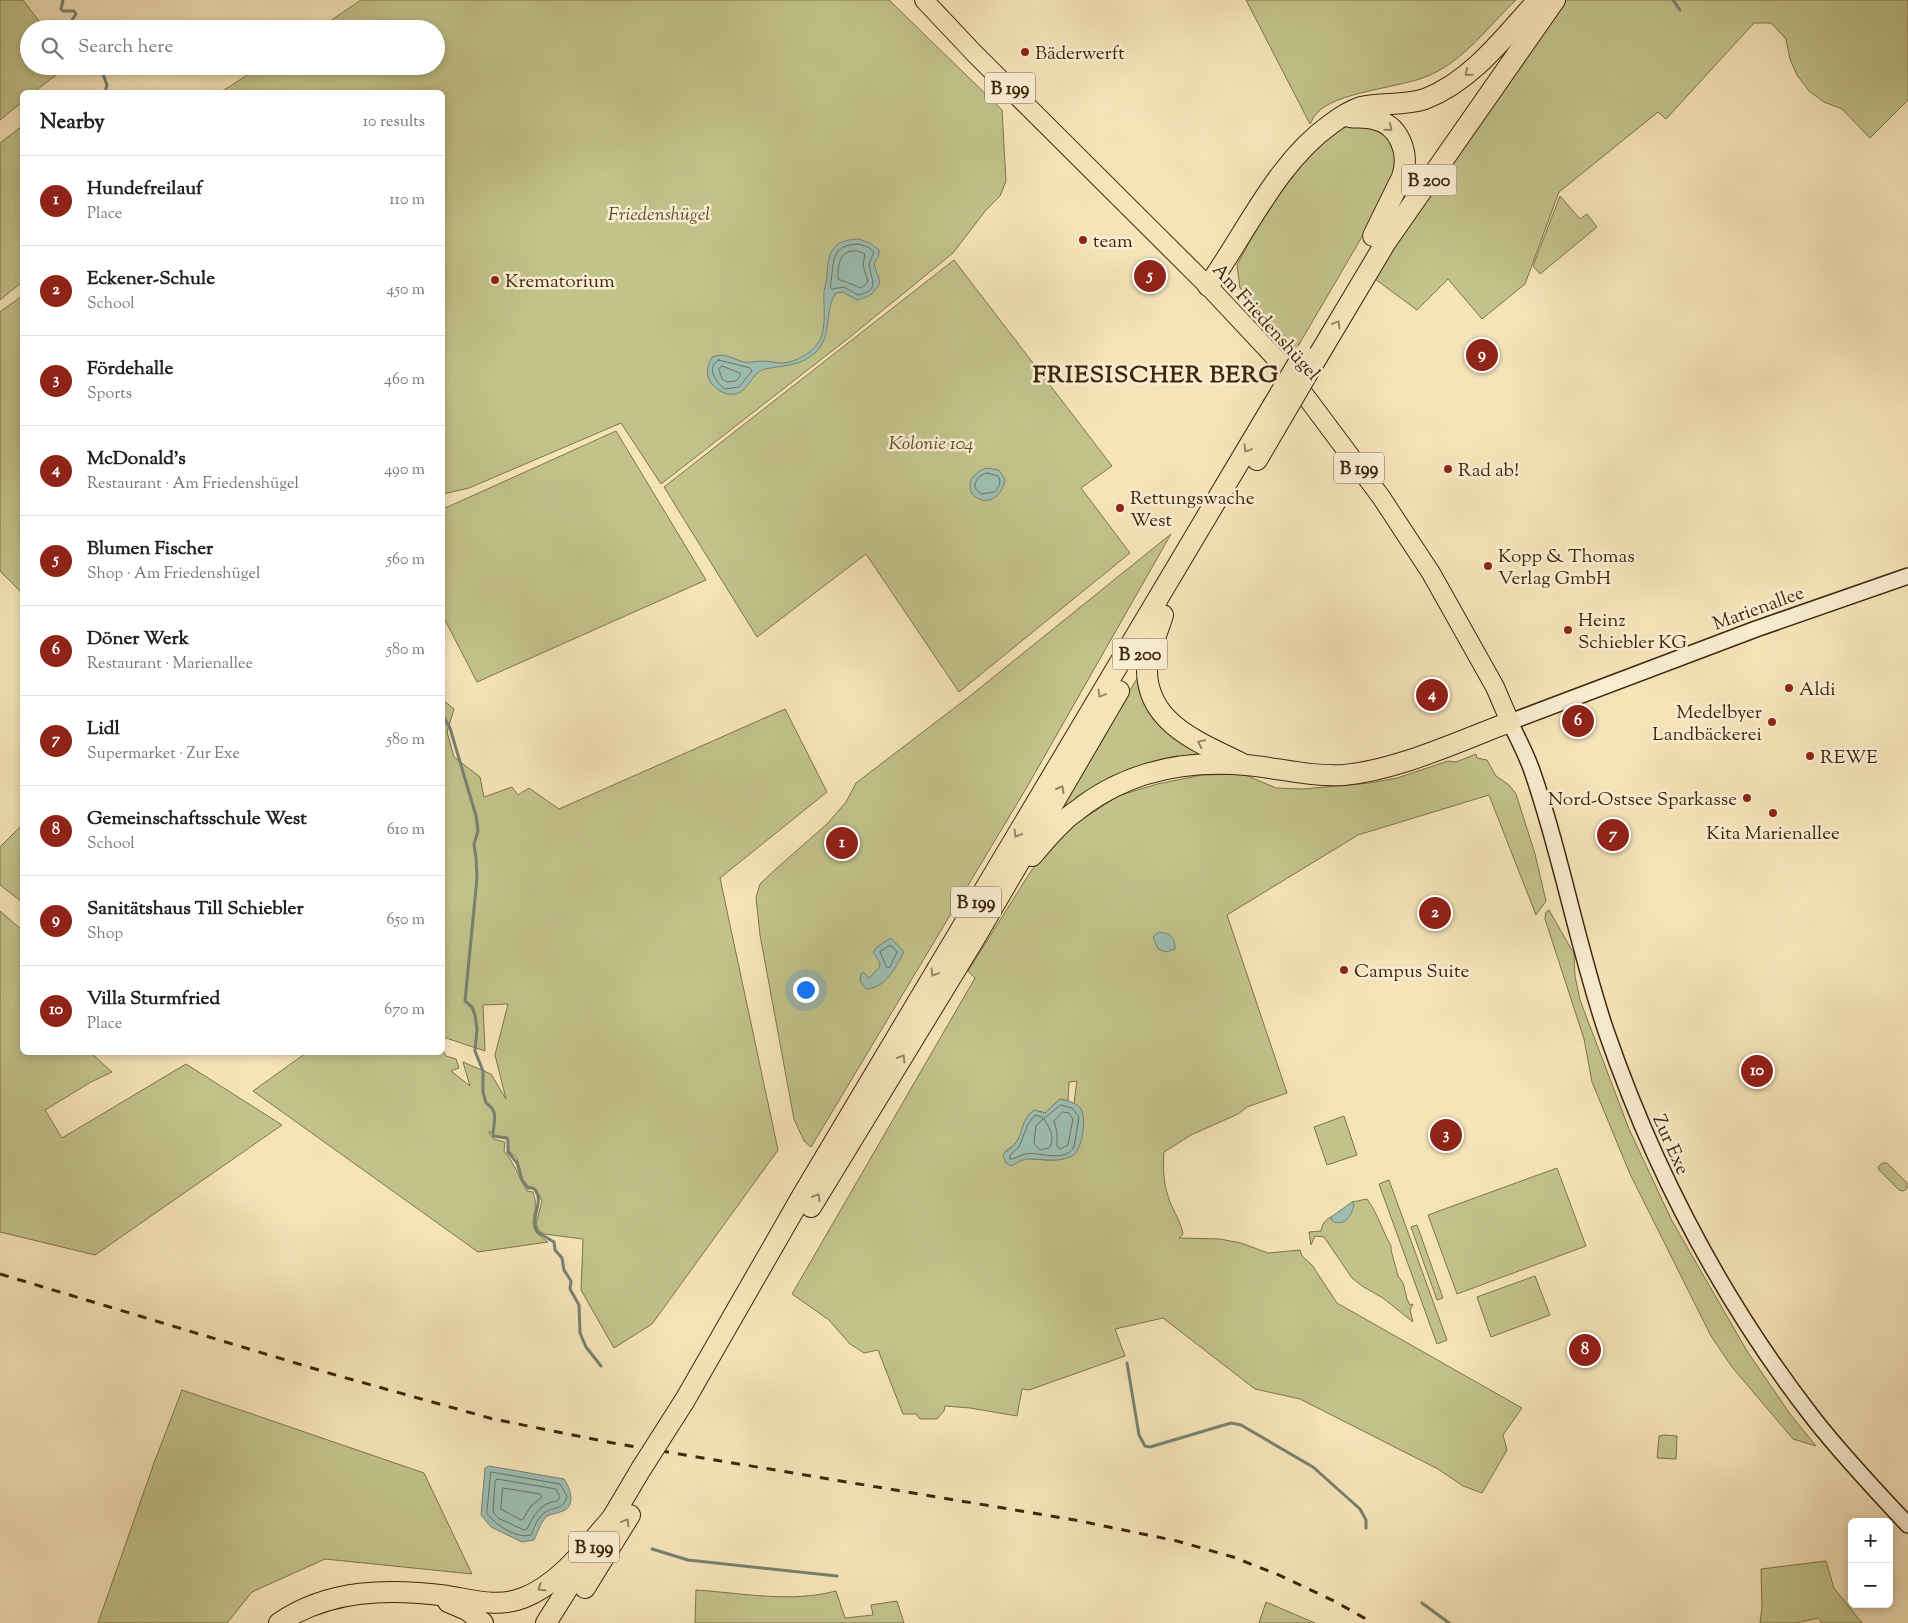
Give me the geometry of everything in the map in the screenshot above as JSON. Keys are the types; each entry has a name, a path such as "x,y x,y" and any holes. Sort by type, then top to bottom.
{"highway":[{"path":"1208,286 1273,186 1297,154 1316,135 1360,108 1408,103 1440,92 1458,81 1479,63 1538,0"},
{"name":"B 200","path":"1373,236 1538,0"},
{"name":"B 200","path":"1307,360 1386,242 1556,0"},
{"name":"B 199","path":"691,1403 832,1146 1276,413 1307,360 1373,236 1402,177 1405,167 1405,153 1400,138 1388,125 1374,119 1343,117"},
{"name":"B 200","path":"1002,891 1163,615 1276,413"},
{"path":"1163,615 1147,668 1149,687 1155,705 1169,722 1187,736 1245,765"},
{"name":"B 199","path":"562,1623 648,1472 814,1203 1002,891 1064,820 1102,792 1144,773 1181,765 1245,765 1313,776 1344,775 1400,763 1510,722"},
{"name":"B 199","path":"546,1623 613,1517 648,1472"},
{"path":"279,1623 304,1608 351,1594 386,1592 428,1594 488,1603 509,1603 538,1591 564,1570 613,1517"},
{"path":"428,1594 467,1610 483,1623"}],"main road":[{"name":"Am Friedenshügel","path":"924,0 974,53 1208,286 1283,366 1381,497 1431,573 1495,686 1510,722"},
{"name":"Marienallee","path":"1510,722 1756,629 1908,576"},
{"name":"Zur Exe","path":"1510,722 1530,767 1541,801 1606,1029 1635,1110 1664,1177 1716,1275 1758,1343 1814,1419 1908,1525"}],"green space":[{"path":"0,0 23,0 38,20 20,20 20,75 56,75 37,90 20,90 20,104 0,120"},
{"name":"Friedenshügel","path":"361,0 889,0 1002,110 1006,181 1000,196 986,210 953,253 850,337 661,484 621,423 469,488 445,494 445,90 224,90 247,75 445,75 445,20 331,20"},
{"path":"1246,0 1516,0 1466,51 1443,68 1418,79 1338,100 1325,106 1314,116 1310,124"},
{"path":"1564,0 1908,0 1908,100 1870,138 1842,109 1824,102 1809,91 1797,75 1790,59 1786,39 1771,23 1754,23 1666,119 1658,112 1559,192 1525,284 1482,319 1448,279 1417,310 1375,279 1435,182"},
{"path":"1361,124 1375,125 1393,139 1397,177 1294,353 1240,288 1237,265 1270,204 1298,165 1339,128"},
{"path":"20,128 20,284 0,300 0,143"},
{"path":"1560,196 1580,219 1587,214 1597,227 1540,274 1533,266"},
{"name":"Kolonie 104","path":"954,260 1112,466 1081,488 1130,553 959,692 866,554 757,637 664,487"},
{"path":"20,297 20,591 0,571 0,312"},
{"path":"616,431 706,580 477,682 445,620 445,508"},
{"path":"1171,534 1027,787 811,1147 804,1141 794,1119 760,935 756,898 760,884 827,824 846,802 856,783 970,696"},
{"path":"1142,670 1143,682 1219,755 1057,814"},
{"path":"445,702 454,709 447,732 454,757 480,777 484,797 512,787 518,795 529,788 559,809 785,709 827,792 720,878 778,1150 652,1324 614,1348 581,1290 583,1239 544,1234 539,1231 536,1224 542,1201 536,1189 528,1186 523,1180 517,1158 509,1151 508,1137 495,1136 489,1131 493,1138 505,1142 504,1151 527,1191 533,1192 535,1207 533,1225 540,1236 548,1242 478,1252 253,1091 303,1055 445,1054 456,1059 459,1068 451,1071 470,1086 463,1062 491,1074 506,1099 495,1055 508,1004 483,1005 485,1051 445,1038"},
{"path":"1476,754 1477,758 1487,760 1496,776 1509,785 1516,794 1535,854 1546,901 1536,915 1489,795 1358,835 1227,915 1287,1093 1247,1107 1238,1114 1191,1135 1164,1152 1164,1169 1168,1196 1183,1234 1179,1238 1220,1239 1241,1243 1268,1253 1300,1250 1302,1256 1312,1265 1337,1303 1522,1408 1503,1435 1507,1450 1482,1493 1463,1486 1438,1469 1300,1399 1255,1389 1163,1318 1115,1329 1125,1356 1029,1390 1022,1389 1017,1416 945,1406 944,1411 937,1419 920,1419 916,1414 903,1414 878,1350 864,1353 850,1344 829,1320 792,1294 975,978 968,971 1031,871 1069,828 1118,796 1157,784 1202,775 1243,774 1276,788 1303,789 1370,783 1397,778 1448,761 1456,762","holes":["1077,1081 1074,1103 1081,1110 1064,1159 1034,1159 1005,1152 1015,1144 1040,1111 1045,1113 1060,1099 1068,1101 1069,1082"]},
{"path":"20,827 20,900 0,885 0,847"},
{"path":"1549,910 1574,954 1575,976 1580,1000 1629,1129 1672,1221 1747,1351 1790,1414 1816,1446 1793,1439 1732,1367 1711,1336 1630,1174 1592,1082 1584,1039 1545,919 1546,912"},
{"path":"0,911 20,928 20,1055 93,1055 112,1072 91,1082 45,1110 62,1138 186,1064 282,1125 95,1255 0,1232"},
{"path":"1344,1116 1357,1155 1327,1165 1314,1127"},
{"path":"1882,1163 1887,1163 1907,1183 1907,1188 1904,1191 1899,1190 1879,1170 1878,1167"},
{"path":"1557,1168 1586,1246 1457,1294 1428,1215"},
{"path":"1389,1180 1447,1340 1437,1344 1379,1184"},
{"path":"1367,1199 1391,1246 1398,1276 1403,1283 1407,1299 1410,1305 1413,1304 1410,1310 1413,1322 1383,1298 1352,1278 1324,1237 1315,1236 1311,1245 1309,1232 1321,1231 1325,1221 1331,1217 1331,1219 1352,1202"},
{"path":"1417,1225 1443,1298 1437,1300 1411,1227"},
{"path":"1535,1276 1550,1315 1491,1337 1477,1297"},
{"path":"182,1390 424,1473 472,1574 325,1559 252,1592 227,1623 98,1623 154,1463"},
{"path":"1659,1436 1677,1436 1676,1459 1657,1458"},
{"path":"1826,1561 1834,1588 1848,1608 1862,1623 1822,1623 1818,1618 1796,1623 1760,1623 1762,1607 1761,1569"},
{"path":"696,1590 784,1597 819,1595 836,1591 845,1618 873,1615 871,1605 897,1601 904,1623 695,1623"},
{"path":"1266,1602 1315,1623 1259,1623"}],"water":[{"path":"859,239 870,243 879,250 879,255 874,264 880,282 871,294 857,300 843,292 836,293 830,307 827,331 821,346 815,353 797,363 761,370 739,393 724,393 711,383 708,374 712,357 721,355 744,362 787,363 809,353 820,340 822,334 824,291 830,254 837,245"},
{"path":"986,468 999,470 1005,480 997,496 993,499 983,500 972,494 970,485 972,478"},
{"path":"1159,932 1172,937 1175,949 1166,952 1158,949 1153,937"},
{"path":"892,939 904,952 884,981 873,988 866,989 860,981 861,974 863,972 869,978 879,968 880,963 873,952 878,946"},
{"path":"1060,1099 1077,1105 1083,1113 1083,1134 1076,1153 1061,1159 1027,1159 1011,1166 1006,1163 1003,1155 1018,1140 1026,1118 1034,1110 1045,1113"},
{"path":"1352,1202 1354,1204 1353,1208 1347,1219 1341,1223 1332,1221 1331,1217"},
{"path":"489,1466 564,1479 569,1488 571,1498 569,1507 545,1518 534,1540 522,1542 491,1527 481,1515 485,1468"}],"waterway":[{"path":"63,0 61,9 63,11 74,11 76,14 72,20"},
{"path":"1673,0 1680,10"},
{"path":"103,75 107,85 106,90"},
{"path":"445,719 450,728 476,816 478,831 474,844 477,878 465,1001 472,1007 475,1015 477,1029 475,1051 483,1071 483,1092 486,1103 493,1110 495,1118 493,1136 508,1140 508,1152 517,1163 522,1180 528,1188 533,1188 538,1196 535,1219 537,1232 554,1242 555,1250 562,1258 564,1270 571,1281 570,1289 579,1305 580,1333 586,1347 601,1366"},
{"path":"1127,1363 1139,1435 1145,1446 1150,1447 1231,1423 1241,1425 1313,1467 1360,1509 1366,1520 1366,1528"},
{"path":"652,1549 688,1560 837,1576"},
{"path":"1422,1603 1449,1623"}],"railway":[{"path":"0,1274 332,1374 493,1419 613,1443 1075,1520 1177,1541 1233,1557 1279,1575 1336,1602 1373,1623"}],"place":[{"name":"Bäderwerft","path":"1025,52"},
{"name":"team","path":"1083,240"},
{"name":"Blumen Fischer","path":"1150,276"},
{"name":"Krematorium","path":"495,280"},
{"name":"Sanitätshaus Till Schiebler","path":"1482,355"},
{"name":"Rad ab!","path":"1448,469"},
{"name":"Rettungswache West","path":"1120,508"},
{"name":"Kopp & Thomas Verlag GmbH","path":"1488,566"},
{"name":"Heinz Schiebler KG","path":"1568,630"},
{"name":"Aldi","path":"1789,688"},
{"name":"McDonald's","path":"1432,695"},
{"name":"Döner Werk","path":"1578,721"},
{"name":"Medelbyer Landbäckerei","path":"1772,722"},
{"name":"REWE","path":"1810,756"},
{"name":"Nord-Ostsee Sparkasse","path":"1747,798"},
{"name":"Kita Marienallee","path":"1773,813"},
{"name":"Lidl","path":"1613,835"},
{"name":"Hundefreilauf","path":"842,843"},
{"name":"Eckener-Schule","path":"1435,913"},
{"name":"Campus Suite","path":"1344,970"},
{"name":"Villa Sturmfried","path":"1757,1071"},
{"name":"Fördehalle","path":"1446,1135"},
{"name":"Gemeinschaftsschule West","path":"1585,1350"}],"district":[{"name":"FRIESISCHER BERG","path":"1156,374"}]}
